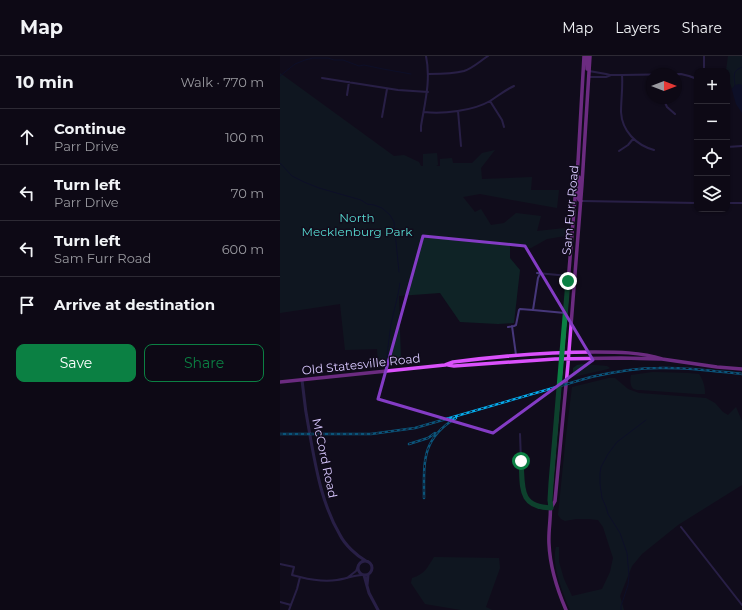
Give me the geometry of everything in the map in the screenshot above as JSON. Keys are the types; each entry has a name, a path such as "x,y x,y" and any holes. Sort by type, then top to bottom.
{"main road":[{"name":"Sam Furr Road","path":"551,508 555,501 569,352 584,158 589,71 587,56"},
{"name":"Sam Furr Road","path":"566,610 557,586 550,556 550,500 587,56"},
{"path":"587,56 587,96"},
{"path":"578,162 578,197 581,201"},
{"name":"Old Statesville Road","path":"280,382 445,365 457,362 516,355 569,352 626,353 717,367 742,369"},
{"path":"473,365 478,362 503,357"},
{"name":"Old Statesville Road","path":"445,365 454,366 562,359 662,359"}],"street":[{"path":"421,132 428,92 429,74 426,56"},
{"path":"429,74 464,71 488,56"},
{"path":"704,56 704,68"},
{"path":"589,71 611,75"},
{"path":"622,74 621,111 626,129 633,139 645,147 654,150"},
{"path":"588,77 606,77 622,74 646,74"},
{"path":"682,74 694,78"},
{"path":"322,78 387,89 428,92"},
{"path":"347,95 349,82"},
{"path":"424,112 458,111 470,109 490,101 514,86"},
{"path":"382,118 387,89"},
{"path":"490,101 502,120 504,127"},
{"path":"666,104 675,114"},
{"path":"458,111 461,146"},
{"path":"619,151 628,145 633,139"},
{"path":"730,147 742,146"},
{"path":"581,201 694,203"},
{"path":"730,203 742,203"},
{"path":"537,273 569,276"},
{"path":"533,310 540,274"},
{"path":"508,327 514,326 516,323 517,315 520,309 565,313"},
{"path":"512,326 516,355"},
{"name":"McCord Road","path":"302,380 303,395 310,434 323,495 340,537 356,554 372,566 372,572 368,575 367,585"},
{"path":"520,434 524,494 534,505 551,508"},
{"path":"681,528 742,605"},
{"name":"McCord Road","path":"356,554 359,565 358,570 363,575 369,593 378,610"},
{"path":"347,578 356,571 359,565 366,561"},
{"path":"280,564 294,567 292,575 300,577 337,580 356,575 368,575"},
{"path":"289,610 300,577"},
{"path":"280,602 291,605"}],"highlighted area":[{"path":"423,236 525,246 593,360 493,433 378,399"}],"green space":[{"path":"728,56 742,56 742,85 735,85 732,89 730,83 730,68 726,68"},
{"name":"North Mecklenburg Park","path":"280,73 394,156 404,155 419,162 421,166 423,166 423,154 437,153 438,165 436,166 440,166 440,159 452,158 453,163 472,163 482,153 495,150 481,168 482,179 532,177 531,190 559,190 557,208 480,194 463,197 475,212 481,209 491,225 504,223 516,213 541,216 537,231 565,228 565,236 547,239 531,248 510,246 510,258 520,270 514,323 498,324 460,322 440,293 399,296 401,364 378,364 377,349 345,350 340,304 280,313"},
{"path":"577,365 607,366 610,368 573,377 573,368"},
{"path":"653,372 699,374 704,383 705,394 638,390 632,387 630,379 631,375"},
{"path":"609,378 615,378 628,389 639,393 706,398 715,403 728,415 736,407 742,421 742,485 678,525 642,554 632,566 620,596 624,610 570,610 561,588 556,570 556,547 559,547 559,562 564,579 572,596 602,589 610,572 613,558 603,527 598,520 576,519 565,521 558,515 572,387"},
{"path":"434,557 499,558 500,568 486,607 492,610 461,610 425,604 411,583 412,578 423,572"}],"water":[{"path":"735,85 742,85 742,113 736,104 732,90"}],"waterway":[{"path":"280,76 295,64 313,58 343,60 359,66 364,65 411,74"},
{"path":"735,85 735,72 742,67"},
{"path":"280,163 292,176 304,182 382,208 390,215 394,222 399,272"},
{"path":"386,368 391,324 400,283"},
{"path":"621,610 629,576 627,553 620,533 608,514 602,498 600,473 601,467 608,454 617,442 646,420"}],"railway":[{"path":"280,434 371,434 415,428 608,373 650,368 680,368 742,374"},
{"path":"424,498 425,462 430,443 436,434 456,418"},
{"path":"409,444 428,438 435,433"}],"route":[{"path":"521,461 524,494 527,499 531,504 536,506 551,508 551,483 568,281"}]}
